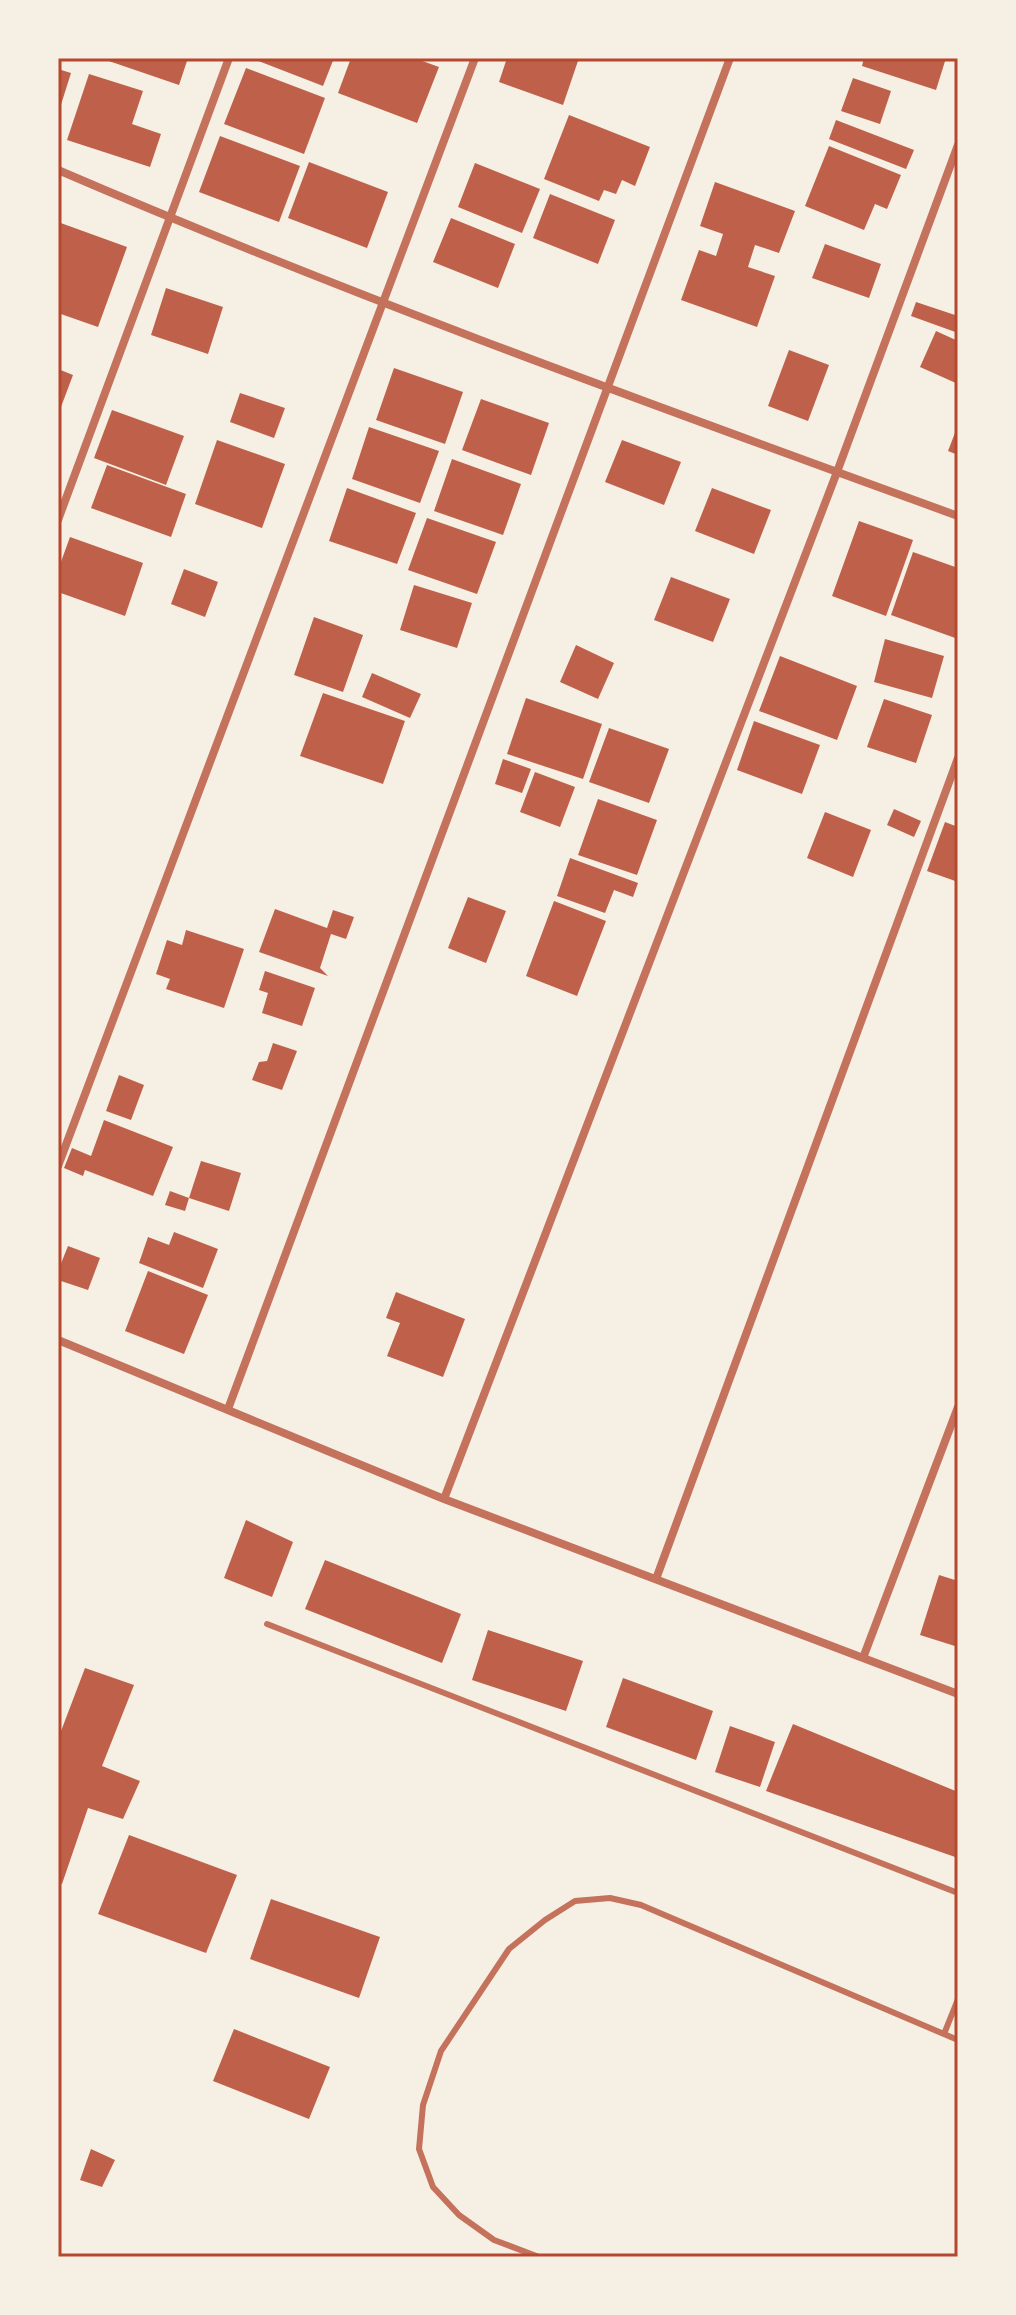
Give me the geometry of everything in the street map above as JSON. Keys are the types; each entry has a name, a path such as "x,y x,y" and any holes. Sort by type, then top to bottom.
{"street":[{"path":"58,520 229,58"},
{"path":"58,1166 475,58"},
{"path":"228,1409 730,58"},
{"path":"444,1499 837,472 958,145"},
{"path":"58,170 384,302 958,516"},
{"path":"656,1579 958,758"},
{"path":"58,1340 444,1499 958,1694"},
{"path":"863,1658 958,1407"}],"lane":[{"path":"267,1624 958,1893"},
{"path":"539,2257 494,2240 459,2215 433,2187 419,2149 423,2105 441,2051 509,1949 575,1901 610,1898 641,1905 958,2040"},
{"path":"944,2034 958,1999"}],"building":[{"path":"100,58 188,58 179,85"},
{"path":"251,58 334,58 323,86"},
{"path":"351,58 414,58 439,67 417,123 338,93"},
{"path":"507,58 579,58 563,105 499,82"},
{"path":"864,58 946,58 936,90 862,66"},
{"path":"246,68 325,98 304,154 224,124"},
{"path":"58,69 71,73 59,111 58,111"},
{"path":"89,74 143,91 132,124 161,134 150,167 67,140"},
{"path":"853,78 891,91 880,124 841,111"},
{"path":"569,115 650,147 635,186 622,180 616,194 604,190 599,201 544,179"},
{"path":"836,120 914,150 906,169 829,139"},
{"path":"220,136 300,166 279,222 199,192"},
{"path":"829,146 901,175 887,209 875,204 864,230 805,206"},
{"path":"309,162 388,192 367,248 288,218"},
{"path":"475,163 540,189 522,233 458,207"},
{"path":"715,182 795,211 779,253 755,245 748,267 775,276 757,327 681,300 699,250 716,256 723,234 700,226"},
{"path":"550,194 615,220 598,264 533,238"},
{"path":"451,218 515,244 498,288 433,262"},
{"path":"58,222 127,247 98,327 58,313"},
{"path":"825,244 881,264 869,298 812,278"},
{"path":"166,288 223,307 208,354 151,335"},
{"path":"916,302 958,316 958,333 911,316"},
{"path":"936,331 958,341 958,384 920,367"},
{"path":"789,350 829,365 808,421 768,406"},
{"path":"394,368 463,392 445,444 376,420"},
{"path":"58,369 73,375 58,415"},
{"path":"240,393 285,408 274,438 230,422"},
{"path":"481,399 549,423 531,475 462,450"},
{"path":"112,410 184,436 166,485 94,458"},
{"path":"958,425 958,455 948,451"},
{"path":"369,427 439,451 420,503 352,479"},
{"path":"217,440 285,464 262,528 195,504"},
{"path":"622,440 681,462 664,505 605,482"},
{"path":"452,459 521,484 503,535 434,511"},
{"path":"107,465 186,494 171,537 91,508"},
{"path":"347,488 416,513 397,564 329,541"},
{"path":"712,488 771,510 754,554 695,531"},
{"path":"427,518 496,542 477,594 408,570"},
{"path":"859,521 913,540 886,616 832,596"},
{"path":"70,537 143,563 125,616 58,592 58,570"},
{"path":"913,552 958,568 958,639 891,615"},
{"path":"184,569 218,582 205,617 171,604"},
{"path":"671,577 730,599 713,642 654,620"},
{"path":"414,585 472,603 457,648 400,630"},
{"path":"314,617 363,635 343,692 294,675"},
{"path":"885,639 944,656 932,698 874,682"},
{"path":"576,645 614,663 598,699 560,682"},
{"path":"780,656 857,686 837,740 759,711"},
{"path":"372,673 421,694 410,718 362,697"},
{"path":"323,693 405,721 383,784 300,756"},
{"path":"526,698 602,724 583,779 507,754"},
{"path":"884,699 932,715 916,763 867,747"},
{"path":"754,721 820,745 802,794 737,770"},
{"path":"609,728 669,749 649,803 589,782"},
{"path":"503,759 531,769 522,793 495,784"},
{"path":"535,772 575,787 560,827 520,812"},
{"path":"598,799 657,820 637,875 578,855"},
{"path":"894,809 921,821 914,837 887,825"},
{"path":"825,812 871,830 853,877 807,858"},
{"path":"945,822 958,827 958,882 927,871"},
{"path":"570,858 638,883 633,897 614,890 605,913 557,896"},
{"path":"468,897 506,911 486,963 448,948"},
{"path":"554,901 606,921 577,996 526,976"},
{"path":"275,909 327,928 333,910 354,917 346,939 331,934 320,968 328,976 259,952"},
{"path":"186,930 244,949 224,1008 166,989 170,979 156,974 167,940 182,945"},
{"path":"265,971 315,988 302,1026 262,1013 268,993 259,990"},
{"path":"273,1043 297,1051 282,1090 252,1080 259,1062 267,1061"},
{"path":"119,1075 144,1085 131,1120 106,1111"},
{"path":"104,1120 173,1147 153,1196 85,1170 83,1176 64,1168 72,1148 91,1156"},
{"path":"201,1161 241,1173 229,1211 189,1198"},
{"path":"170,1191 189,1198 185,1211 165,1205"},
{"path":"174,1232 218,1249 203,1288 139,1263 148,1237 169,1245"},
{"path":"68,1246 100,1258 88,1290 58,1280 58,1271"},
{"path":"148,1271 208,1295 184,1354 125,1331"},
{"path":"396,1292 465,1319 443,1377 387,1356 400,1323 386,1318"},
{"path":"246,1520 293,1542 272,1597 224,1578"},
{"path":"325,1560 461,1614 442,1663 305,1609"},
{"path":"939,1575 958,1581 958,1647 920,1635"},
{"path":"488,1630 583,1661 566,1711 472,1680"},
{"path":"85,1668 134,1685 102,1766 140,1781 123,1819 88,1808 62,1884 58,1882 58,1739"},
{"path":"623,1678 713,1711 696,1760 606,1727"},
{"path":"793,1724 958,1792 958,1858 766,1791"},
{"path":"730,1726 775,1742 760,1787 715,1772"},
{"path":"129,1835 237,1875 206,1953 98,1914"},
{"path":"271,1899 380,1937 359,1998 250,1959"},
{"path":"234,2029 330,2067 309,2119 213,2081"},
{"path":"91,2149 115,2160 102,2187 80,2180"}]}
